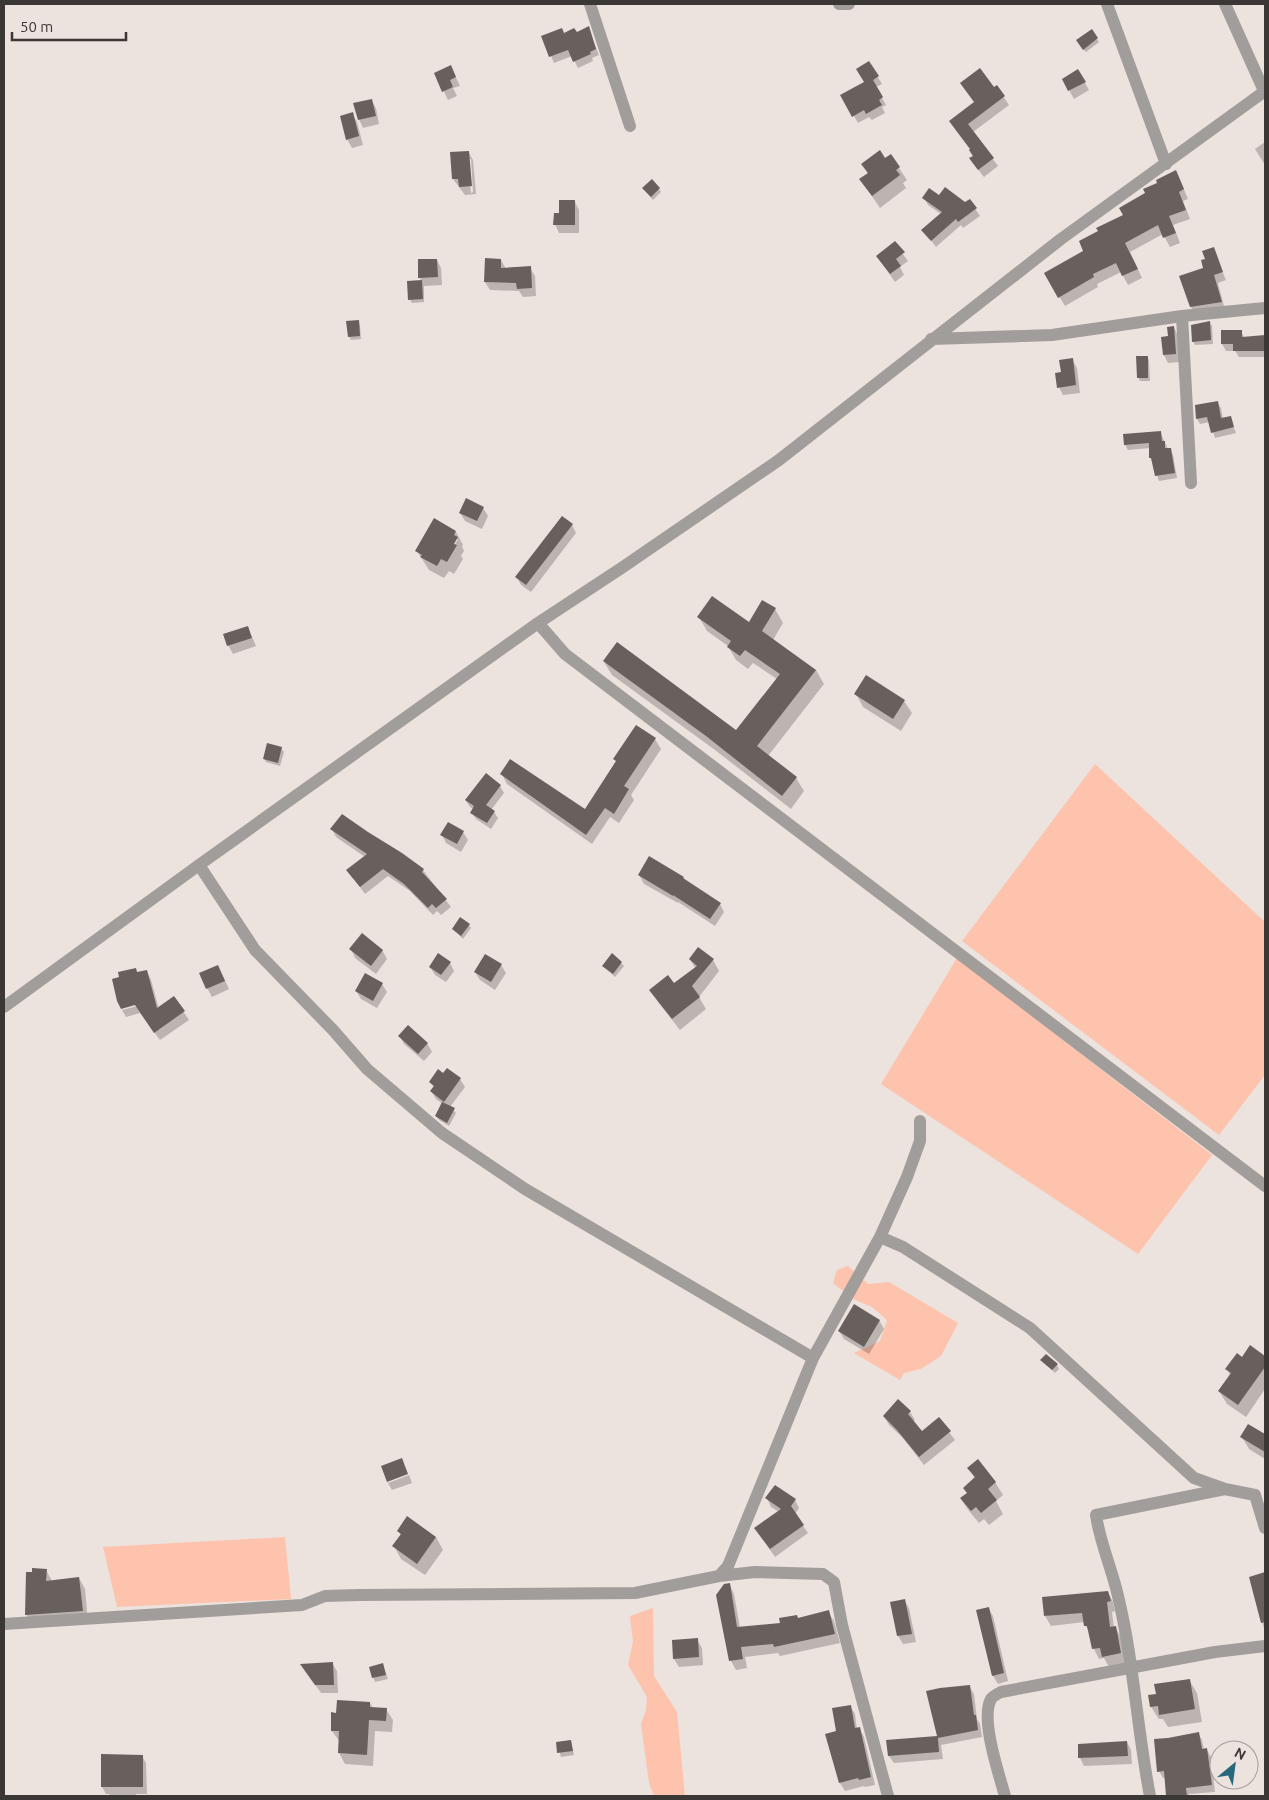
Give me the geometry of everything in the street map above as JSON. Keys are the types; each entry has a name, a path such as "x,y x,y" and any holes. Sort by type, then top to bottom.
{"street":[{"path":"590,4 630,126"},
{"path":"839,4 849,4"},
{"path":"1107,4 1166,164"},
{"path":"4,1007 538,623 631,562 779,460 1060,239 1265,92 1225,4"},
{"path":"932,339 1052,335 1182,316 1265,308"},
{"path":"1182,316 1191,482"},
{"path":"538,623 565,654 1265,1186"},
{"path":"199,865 255,950 367,1068 442,1133 525,1189 813,1358"},
{"path":"719,1576 728,1566 813,1358 880,1236 907,1177 920,1141 920,1121"},
{"path":"880,1236 903,1247 1030,1328 1194,1478 1225,1489 1255,1494 1265,1528"},
{"path":"1150,1796 1131,1667 1118,1595 1098,1528 1096,1515 1225,1489"},
{"path":"4,1624 302,1605 325,1596 635,1593 719,1576 755,1572 823,1574 834,1582 842,1625 888,1796"},
{"path":"1005,1796 988,1726 988,1713 994,1695 1000,1692 1131,1667 1215,1652 1265,1646"}],"shaded area":[{"path":"1095,764 1265,922 1265,1075 1219,1135 962,941"},
{"path":"957,958 1212,1155 1138,1254 881,1084"},
{"path":"848,1266 868,1284 889,1282 958,1323 941,1356 921,1369 904,1373 900,1380 854,1353 880,1341 887,1320 872,1307 853,1299 833,1283 837,1270"},
{"path":"285,1537 291,1599 117,1607 103,1547"},
{"path":"653,1608 654,1676 677,1712 685,1796 654,1796 649,1783 641,1724 646,1710 647,1697 628,1665 633,1642 630,1616"}],"building":[{"path":"589,26 596,49 590,52 591,54 573,62 568,50 549,57 541,36 562,28 564,33 574,28 577,32"},
{"path":"1092,29 1098,38 1083,50 1076,40"},
{"path":"869,61 879,76 873,80 883,97 879,100 882,105 866,114 864,110 852,117 840,95 864,82 856,69"},
{"path":"451,65 456,77 450,80 453,87 442,92 434,73"},
{"path":"980,68 994,87 997,85 1005,96 968,124 994,158 978,170 969,158 973,156 970,149 949,121 974,102 960,83"},
{"path":"1078,69 1086,82 1068,91 1062,79"},
{"path":"372,99 376,116 358,120 353,103"},
{"path":"353,112 359,136 346,140 340,116"},
{"path":"880,150 885,158 891,154 900,167 896,170 900,175 872,196 859,179 868,173 861,164"},
{"path":"469,151 472,186 459,187 458,179 452,179 450,152"},
{"path":"1176,170 1184,189 1179,192 1186,210 1169,216 1176,233 1163,238 1158,225 1125,243 1138,269 1122,276 1116,263 1093,274 1094,277 1058,298 1044,273 1083,251 1079,241 1098,231 1096,228 1123,215 1119,208 1145,193 1143,189 1157,183 1156,180"},
{"path":"652,179 660,188 651,197 642,188"},
{"path":"945,187 965,202 970,199 977,208 958,222 956,219 931,241 921,230 942,212 922,198 929,188 939,195"},
{"path":"559,200 575,200 575,225 553,225 554,213 559,213"},
{"path":"895,241 905,252 896,259 901,266 890,274 876,256"},
{"path":"1214,247 1223,272 1214,275 1222,302 1190,307 1179,276 1203,268 1201,260 1205,259 1202,251"},
{"path":"485,258 501,259 501,268 531,266 532,288 517,289 516,283 484,282"},
{"path":"418,259 437,259 438,277 418,278"},
{"path":"422,280 423,299 408,300 407,281"},
{"path":"359,320 360,336 348,337 346,321"},
{"path":"1210,321 1211,340 1192,342 1191,325"},
{"path":"1174,326 1176,354 1163,355 1161,337 1168,336 1167,327"},
{"path":"1221,330 1242,330 1242,337 1265,335 1265,351 1233,351 1233,344 1221,344"},
{"path":"1136,356 1148,356 1148,378 1137,378"},
{"path":"1073,358 1076,385 1057,388 1055,373 1061,372 1059,360"},
{"path":"1218,401 1221,418 1231,416 1234,427 1211,433 1207,417 1196,419 1195,405"},
{"path":"1161,431 1162,441 1165,441 1165,448 1171,448 1175,473 1155,476 1151,458 1149,458 1149,443 1124,445 1123,434"},
{"path":"466,498 484,507 477,521 459,513"},
{"path":"562,516 573,524 526,585 515,577"},
{"path":"434,518 456,531 454,535 458,537 454,544 457,545 447,562 441,559 437,566 420,557 422,555 415,551"},
{"path":"712,596 749,622 762,600 776,608 762,631 816,670 757,746 797,777 782,796 706,736 603,661 617,642 736,730 780,674 745,650 740,656 727,647 731,641 697,617"},
{"path":"248,626 252,638 227,646 223,634"},
{"path":"866,675 905,700 893,719 854,694"},
{"path":"636,725 656,738 624,786 629,789 614,814 605,808 586,835 500,774 510,759 585,809 616,761 613,759"},
{"path":"267,743 282,747 278,763 263,759"},
{"path":"486,773 501,785 486,805 495,811 487,823 470,813 474,806 465,800"},
{"path":"342,814 424,869 422,872 447,899 436,908 432,904 428,908 404,884 383,869 360,887 346,870 367,854 330,829"},
{"path":"448,822 464,831 457,844 440,835"},
{"path":"649,856 684,877 721,903 710,919 638,875"},
{"path":"460,917 470,924 461,936 452,929"},
{"path":"362,933 383,950 371,966 349,949"},
{"path":"698,947 714,959 692,986 700,997 672,1019 649,990 668,975 674,983 697,966 689,959"},
{"path":"438,953 451,962 441,975 429,967"},
{"path":"612,953 622,962 613,974 602,966"},
{"path":"485,954 502,964 491,982 474,972"},
{"path":"218,965 225,981 206,989 199,973"},
{"path":"136,968 137,972 147,970 157,1008 174,996 185,1011 154,1033 135,1005 121,1009 117,1001 112,979 119,977 118,972"},
{"path":"365,973 383,983 373,1001 355,991"},
{"path":"408,1025 428,1043 418,1054 398,1036"},
{"path":"447,1068 461,1078 444,1102 430,1091 434,1086 429,1082 438,1069 443,1073"},
{"path":"442,1102 455,1108 447,1123 435,1116"},
{"path":"854,1304 880,1320 864,1347 838,1331"},
{"path":"1250,1345 1265,1356 1265,1367 1238,1405 1218,1391 1231,1373 1225,1369 1237,1353 1242,1357"},
{"path":"1046,1354 1058,1364 1052,1370 1040,1360"},
{"path":"898,1399 911,1411 908,1414 922,1431 939,1417 951,1431 919,1457 883,1416"},
{"path":"1248,1424 1265,1434 1265,1452 1240,1437"},
{"path":"402,1458 408,1474 387,1482 381,1466"},
{"path":"978,1459 996,1482 988,1489 997,1500 981,1513 976,1507 971,1511 960,1498 967,1493 963,1488 975,1477 967,1468"},
{"path":"775,1485 796,1499 791,1506 804,1525 770,1549 754,1528 781,1509 765,1498"},
{"path":"407,1516 436,1537 417,1564 392,1546 401,1534 397,1531"},
{"path":"32,1568 47,1569 46,1581 79,1577 83,1611 25,1615 26,1572 32,1572"},
{"path":"1265,1572 1265,1622 1261,1623 1249,1577"},
{"path":"730,1583 737,1627 780,1623 779,1618 797,1615 798,1618 829,1610 835,1634 774,1647 773,1644 741,1647 743,1659 729,1661 716,1595 724,1584"},
{"path":"1108,1591 1111,1601 1107,1602 1110,1627 1116,1626 1121,1653 1102,1657 1100,1648 1092,1649 1087,1626 1084,1626 1082,1613 1044,1616 1042,1597"},
{"path":"905,1599 912,1634 897,1636 890,1602"},
{"path":"989,1607 1004,1673 992,1676 976,1610"},
{"path":"698,1638 699,1657 673,1659 672,1640"},
{"path":"333,1662 334,1685 315,1685 300,1664"},
{"path":"383,1663 386,1675 372,1678 369,1667"},
{"path":"1190,1679 1195,1709 1159,1715 1158,1706 1150,1707 1148,1695 1156,1694 1154,1684"},
{"path":"970,1685 978,1730 938,1738 939,1752 888,1756 886,1740 937,1736 926,1691"},
{"path":"337,1700 370,1702 370,1707 387,1708 386,1721 369,1720 367,1755 338,1753 339,1731 331,1731 331,1712 336,1713"},
{"path":"851,1705 855,1728 860,1727 871,1777 839,1783 825,1734 836,1731 832,1708"},
{"path":"1199,1732 1202,1749 1207,1748 1209,1785 1186,1788 1187,1796 1166,1796 1164,1771 1157,1772 1154,1739"},
{"path":"571,1740 573,1751 557,1753 556,1742"},
{"path":"1127,1741 1128,1756 1078,1758 1078,1744"},
{"path":"101,1754 143,1755 143,1787 101,1787"}]}
